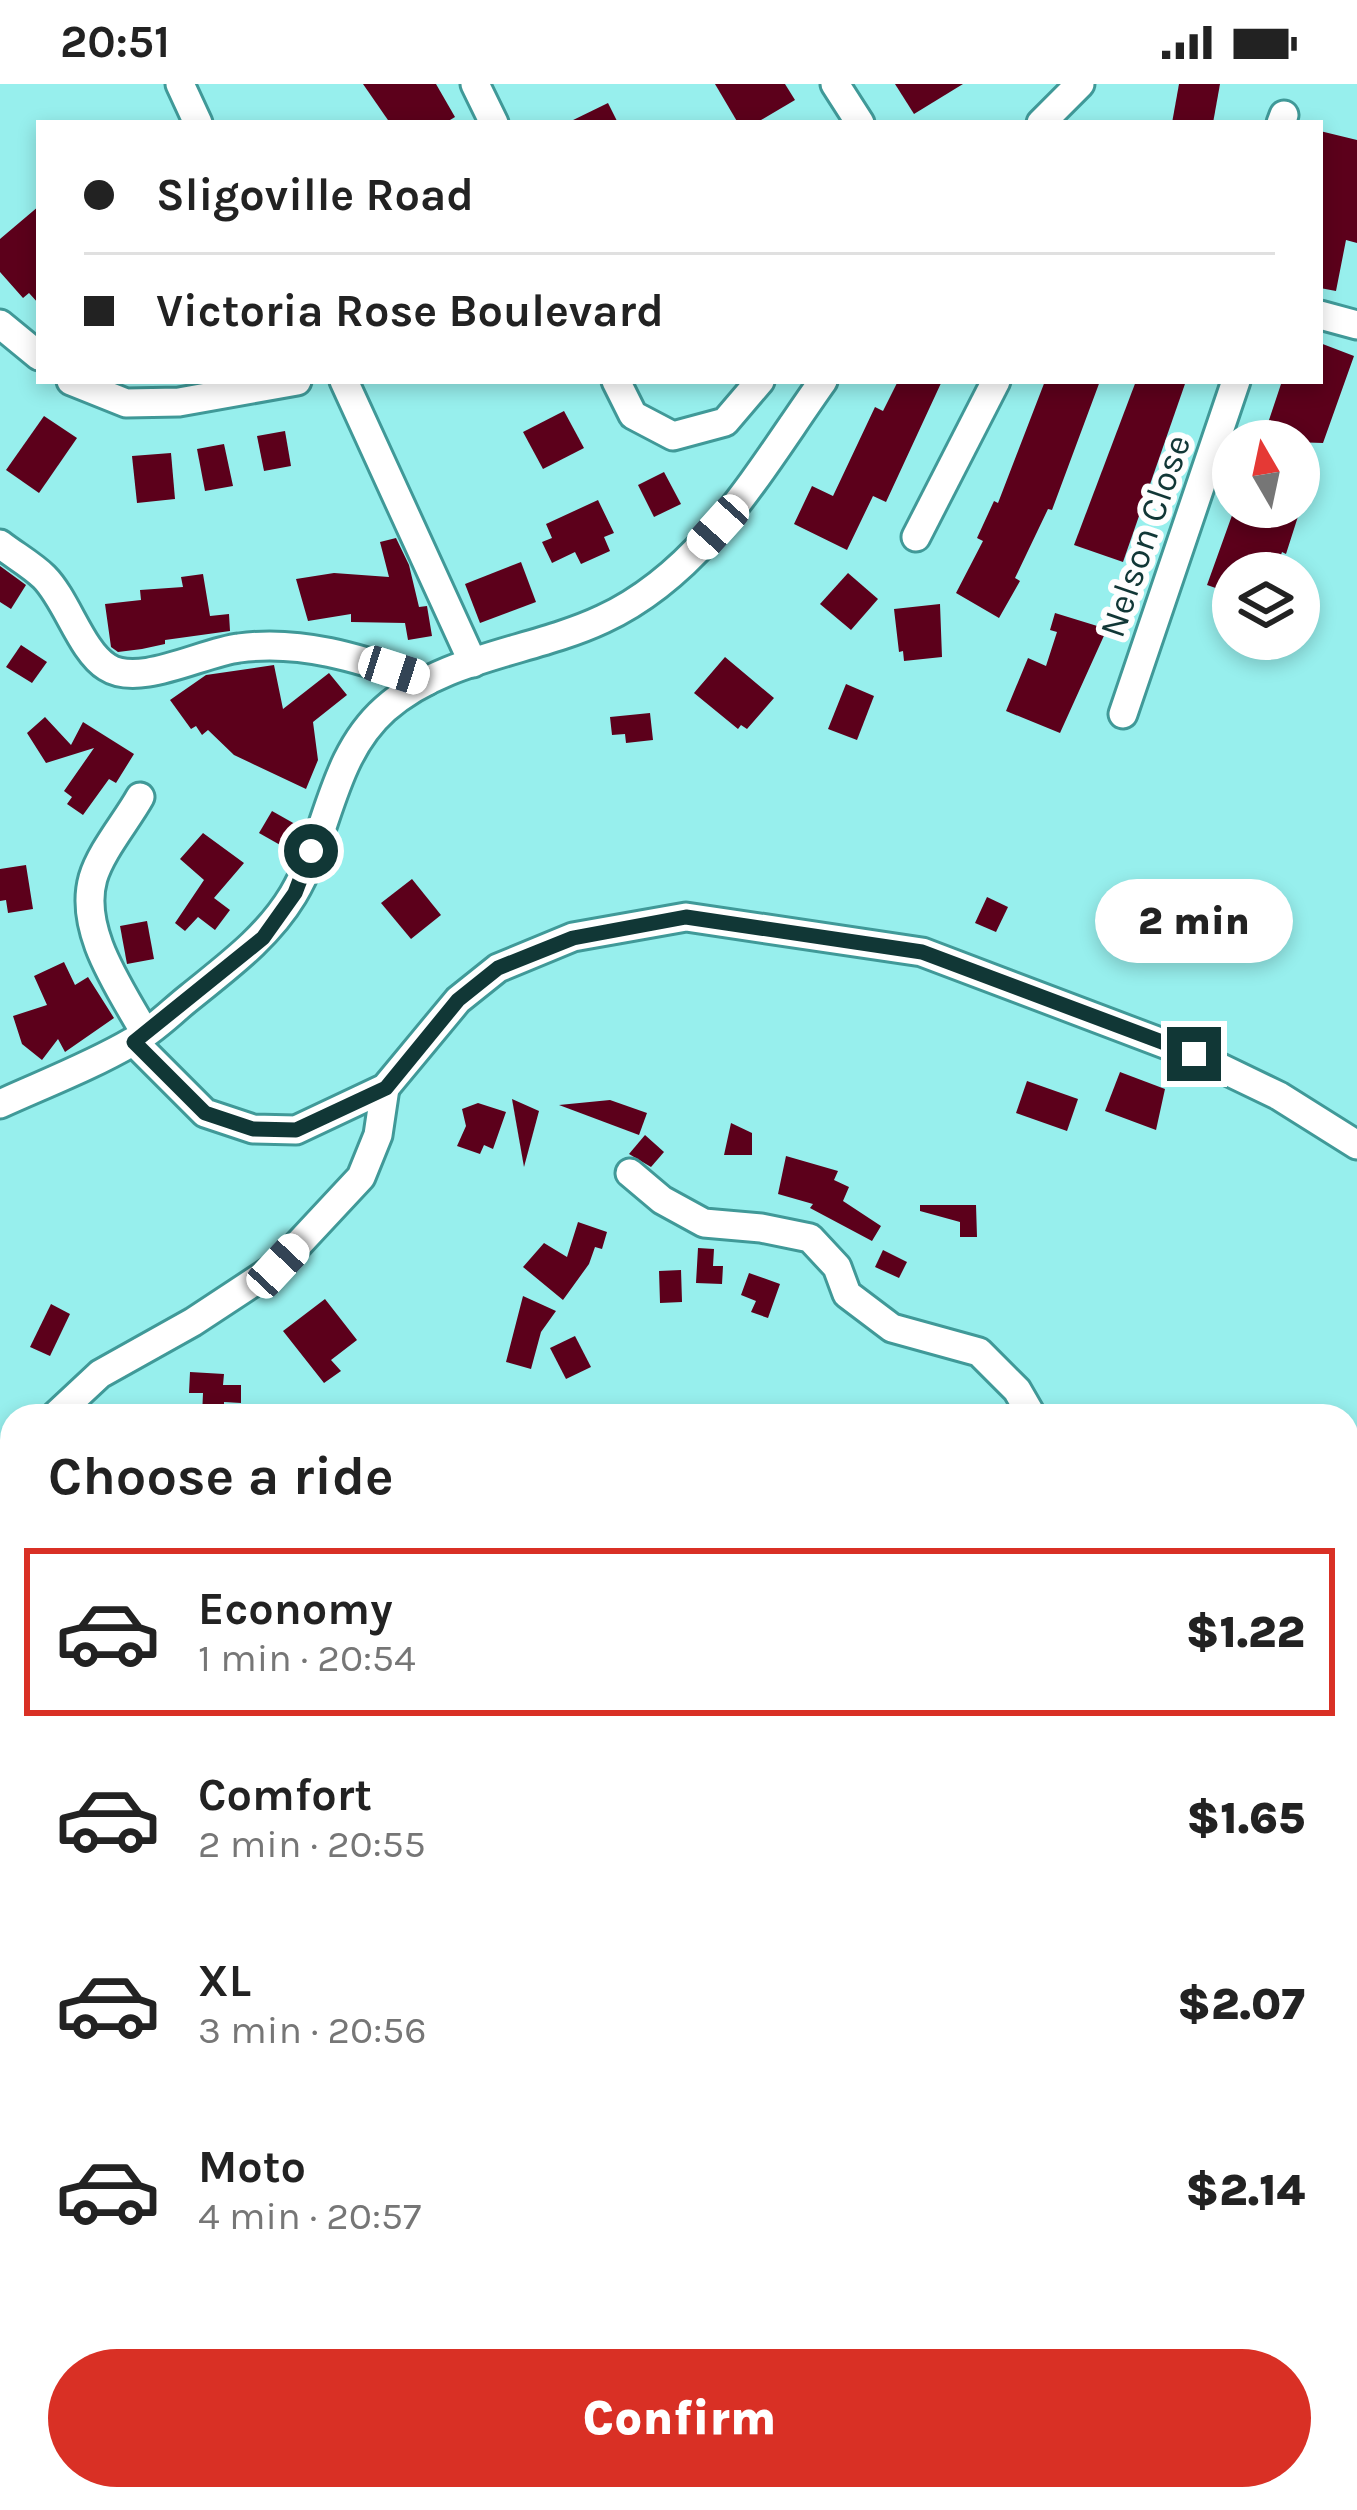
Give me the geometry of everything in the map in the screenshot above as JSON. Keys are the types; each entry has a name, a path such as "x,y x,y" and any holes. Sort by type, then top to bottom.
{"street":[{"path":"180,84 197,120"},
{"path":"475,84 493,120"},
{"path":"835,84 858,120"},
{"path":"1044,120 1081,84"},
{"path":"1323,316 1357,325"},
{"path":"0,325 36,354"},
{"path":"78,384 126,403 179,402 281,384"},
{"path":"345,384 473,664"},
{"path":"617,384 633,416 673,436 725,422 757,384"},
{"path":"0,1104 140,1037 263,938 295,893 343,767 362,734 387,707 428,681 601,620 641,600 683,566 718,527 822,384"},
{"path":"916,537 994,384"},
{"name":"Nelson Close","path":"1123,714 1235,384"},
{"path":"0,544 46,578 105,667 116,671 154,672 243,647 326,649 428,681"},
{"path":"140,797 94,876 90,915 140,1037 205,1113 253,1129 296,1130 386,1088 458,1000 498,968 573,938 686,917 922,952 1194,1054 1279,1096 1357,1145"},
{"path":"68,1404 100,1374 193,1322 278,1266 361,1177 378,1135 386,1088"},
{"path":"630,1173 662,1200 704,1223 810,1238 837,1268 847,1294 892,1328 979,1352 1025,1404"}],"building":[{"path":"363,84 436,84 455,117 450,120 388,120"},
{"path":"715,84 785,84 795,100 761,120 736,120"},
{"path":"895,84 963,84 914,114"},
{"path":"1179,84 1220,84 1214,120 1173,120"},
{"path":"608,103 616,120 573,120"},
{"path":"1323,132 1357,140 1357,243 1346,240 1336,291 1323,289"},
{"path":"36,209 36,301 29,293 23,298 0,272 0,239"},
{"path":"1323,344 1354,356 1323,443 1320,420 1269,420 1281,384 1323,384"},
{"path":"896,384 941,384 886,502 873,496 847,550 794,524 812,486 833,496 875,407 883,411"},
{"path":"1044,384 1099,384 1052,510 1048,509 1015,578 1020,581 999,618 956,593 983,541 977,538 994,501 998,503"},
{"path":"1135,384 1185,384 1123,562 1074,545"},
{"path":"564,411 584,448 543,469 523,432"},
{"path":"44,416 77,438 39,493 6,470"},
{"path":"285,431 291,466 264,471 257,436"},
{"path":"224,444 233,486 205,491 197,449"},
{"path":"171,453 175,499 137,503 132,456"},
{"path":"664,472 681,504 654,517 638,485"},
{"path":"598,500 614,533 604,537 610,551 581,564 575,552 552,563 542,542 552,538 546,524"},
{"path":"1227,528 1294,528 1287,552 1219,552"},
{"path":"396,538 409,565 419,607 427,606 432,636 408,640 405,623 351,622 351,614 308,621 296,579 334,573 389,577 380,542"},
{"path":"521,562 536,602 480,623 465,584"},
{"path":"0,566 26,585 11,609 0,602"},
{"path":"848,573 878,599 851,630 820,604"},
{"path":"203,574 210,616 229,614 230,631 165,640 165,644 142,649 118,652 111,647 105,604 141,600 140,590 183,587 181,577"},
{"path":"940,604 942,657 904,661 894,609"},
{"path":"1055,613 1107,629 1060,733 1006,711 1028,658 1046,666 1057,632 1050,630"},
{"path":"21,645 47,662 32,683 6,667"},
{"path":"725,657 774,698 747,729 741,725 738,729 694,693"},
{"path":"274,665 283,709 329,673 347,695 313,722 318,760 306,789 234,755 208,730 202,735 196,726 191,729 170,700 206,675"},
{"path":"846,684 874,696 857,740 828,729"},
{"path":"650,713 653,740 626,743 625,734 612,735 610,717"},
{"path":"45,717 71,745 83,722 134,754 116,783 109,779 83,815 67,804 72,797 64,791 94,748 46,763 27,733"},
{"path":"272,811 295,824 282,846 259,833"},
{"path":"203,833 244,863 214,898 230,910 215,930 198,917 185,931 175,923 204,880 180,859"},
{"path":"26,865 33,909 8,913 6,900 0,901 0,869"},
{"path":"412,879 441,915 411,939 381,903"},
{"path":"987,897 1008,907 996,932 975,923"},
{"path":"147,921 154,959 127,964 120,926"},
{"path":"64,962 75,985 88,977 114,1018 65,1052 58,1039 42,1060 22,1044 13,1016 47,1005 34,976"},
{"path":"1120,1072 1165,1089 1156,1130 1105,1111"},
{"path":"1027,1081 1078,1099 1067,1131 1016,1113"},
{"path":"512,1099 539,1111 524,1167"},
{"path":"610,1100 647,1113 639,1135 559,1105"},
{"path":"478,1103 506,1112 493,1149 484,1145 480,1154 457,1146 466,1126 462,1109"},
{"path":"731,1123 752,1133 752,1155 724,1155"},
{"path":"645,1135 664,1152 651,1167 629,1154"},
{"path":"786,1156 838,1171 834,1180 849,1187 843,1201 881,1226 872,1241 810,1208 813,1204 778,1194"},
{"path":"920,1205 976,1205 977,1237 960,1237 960,1222 920,1211"},
{"path":"578,1222 607,1232 602,1249 595,1247 589,1264 563,1300 523,1267 544,1243 567,1257"},
{"path":"698,1248 714,1249 713,1266 723,1266 722,1284 696,1283"},
{"path":"883,1250 907,1262 899,1278 875,1267"},
{"path":"681,1270 682,1302 660,1303 659,1271"},
{"path":"749,1273 780,1284 768,1318 751,1312 756,1301 741,1295"},
{"path":"523,1296 556,1311 541,1332 531,1369 506,1362"},
{"path":"325,1299 357,1340 331,1360 341,1371 324,1383 283,1331"},
{"path":"51,1304 70,1314 50,1356 30,1347"},
{"path":"575,1336 591,1367 566,1379 550,1348"},
{"path":"190,1372 224,1374 223,1385 241,1385 241,1403 203,1404 203,1393 189,1393"}],"route":[{"path":"311,851 295,893 263,938 134,1042 205,1113 253,1129 296,1130 386,1088 458,1000 498,968 573,938 686,917 922,952 1194,1054"}]}
